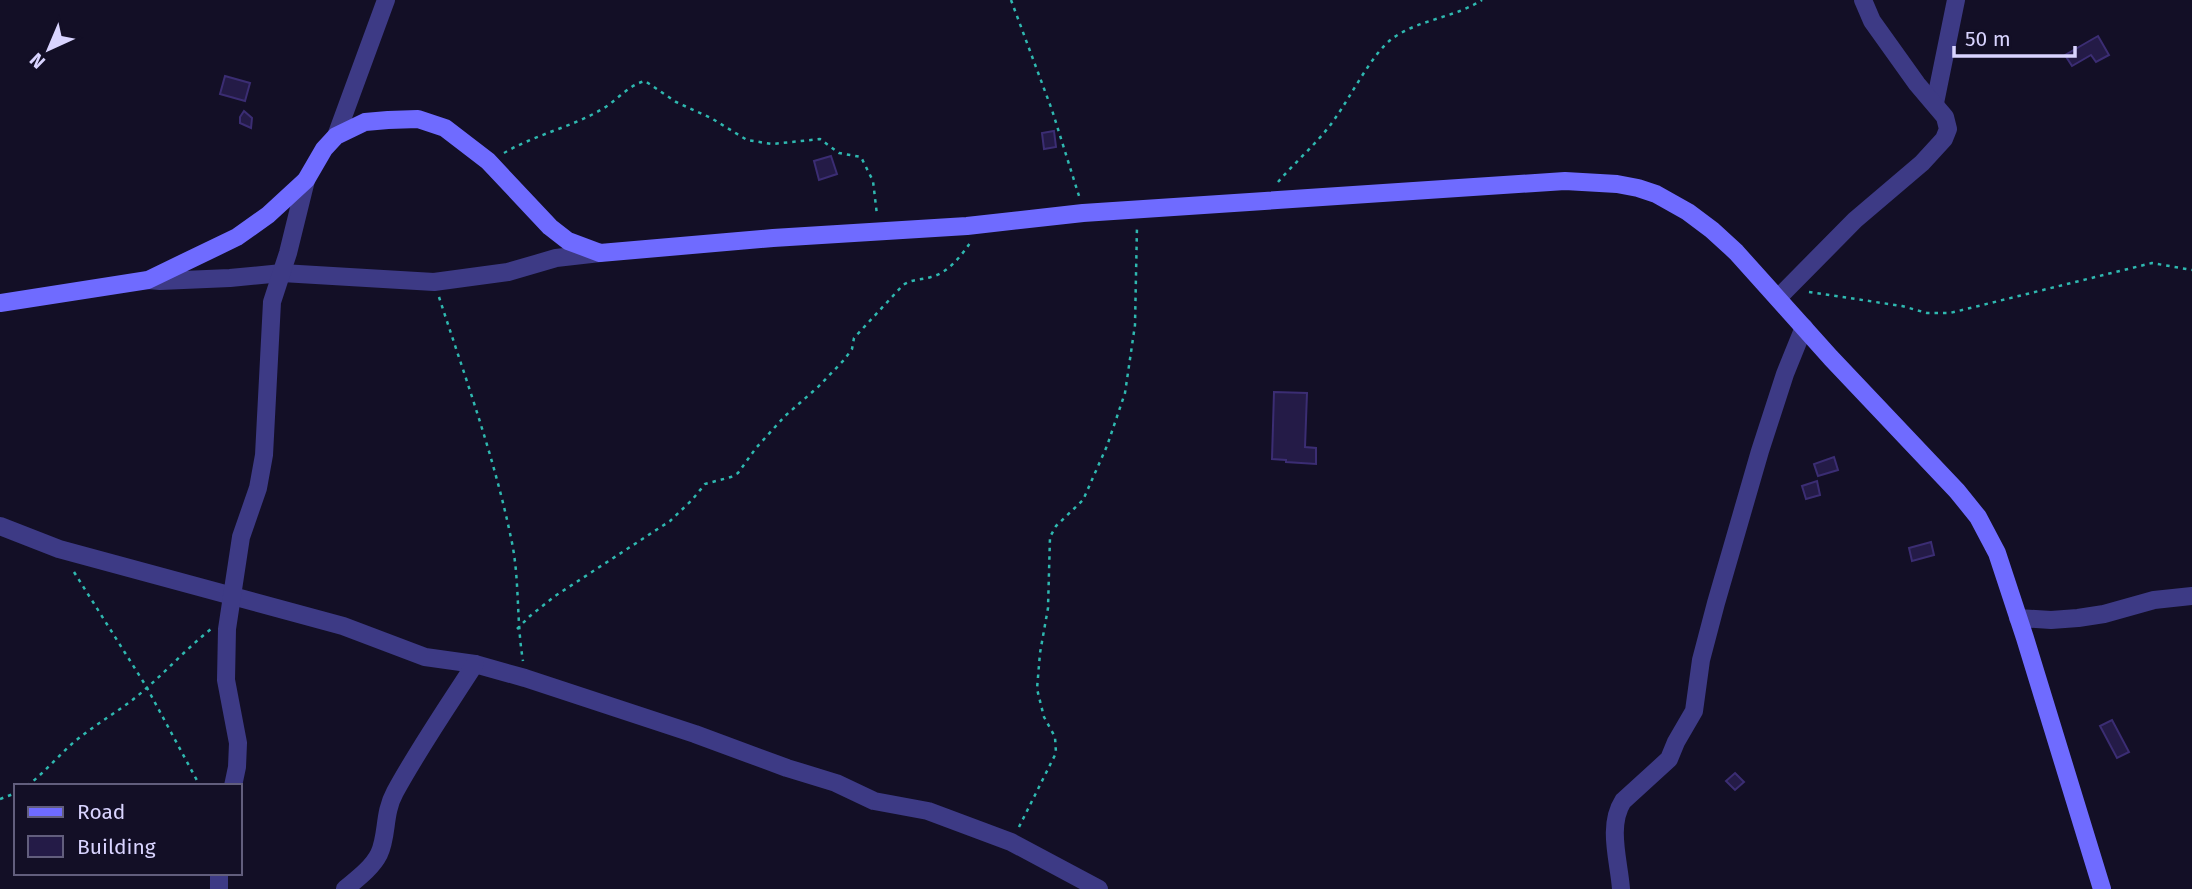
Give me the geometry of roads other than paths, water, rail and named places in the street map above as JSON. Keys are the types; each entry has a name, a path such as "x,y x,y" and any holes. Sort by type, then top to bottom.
{"street":[{"path":"336,136 386,0"},
{"path":"1781,294 1855,220 1936,149 1948,129 1945,117 1917,84 1872,21 1863,0"},
{"path":"1935,103 1956,0"},
{"path":"233,784 237,743 226,680 226,652 241,537 258,488 264,455 272,302 306,180 324,149 336,136 365,122 418,119 445,128 469,144 490,163 550,227 568,240 600,253"},
{"path":"0,303 148,280 237,237 268,215 306,180"},
{"path":"148,280 160,282 282,273 434,282 487,275 556,258 600,253 981,225 1083,213 1565,181 1617,184 1656,194 1688,212 1781,294 1804,327 1978,517 1997,553 2102,889"},
{"path":"1621,889 1614,829 1618,808 1669,759 1675,742 1694,711 1702,660 1716,603 1760,451 1785,374 1804,327"},
{"path":"0,526 58,549 232,604 343,626 425,657 475,664 525,678 819,777 874,801 928,811 1011,842 1100,889"},
{"path":"2018,618 2078,618 2154,600 2192,596"},
{"path":"345,889 369,868 380,852 384,824 393,796 423,743 475,664"}]}
